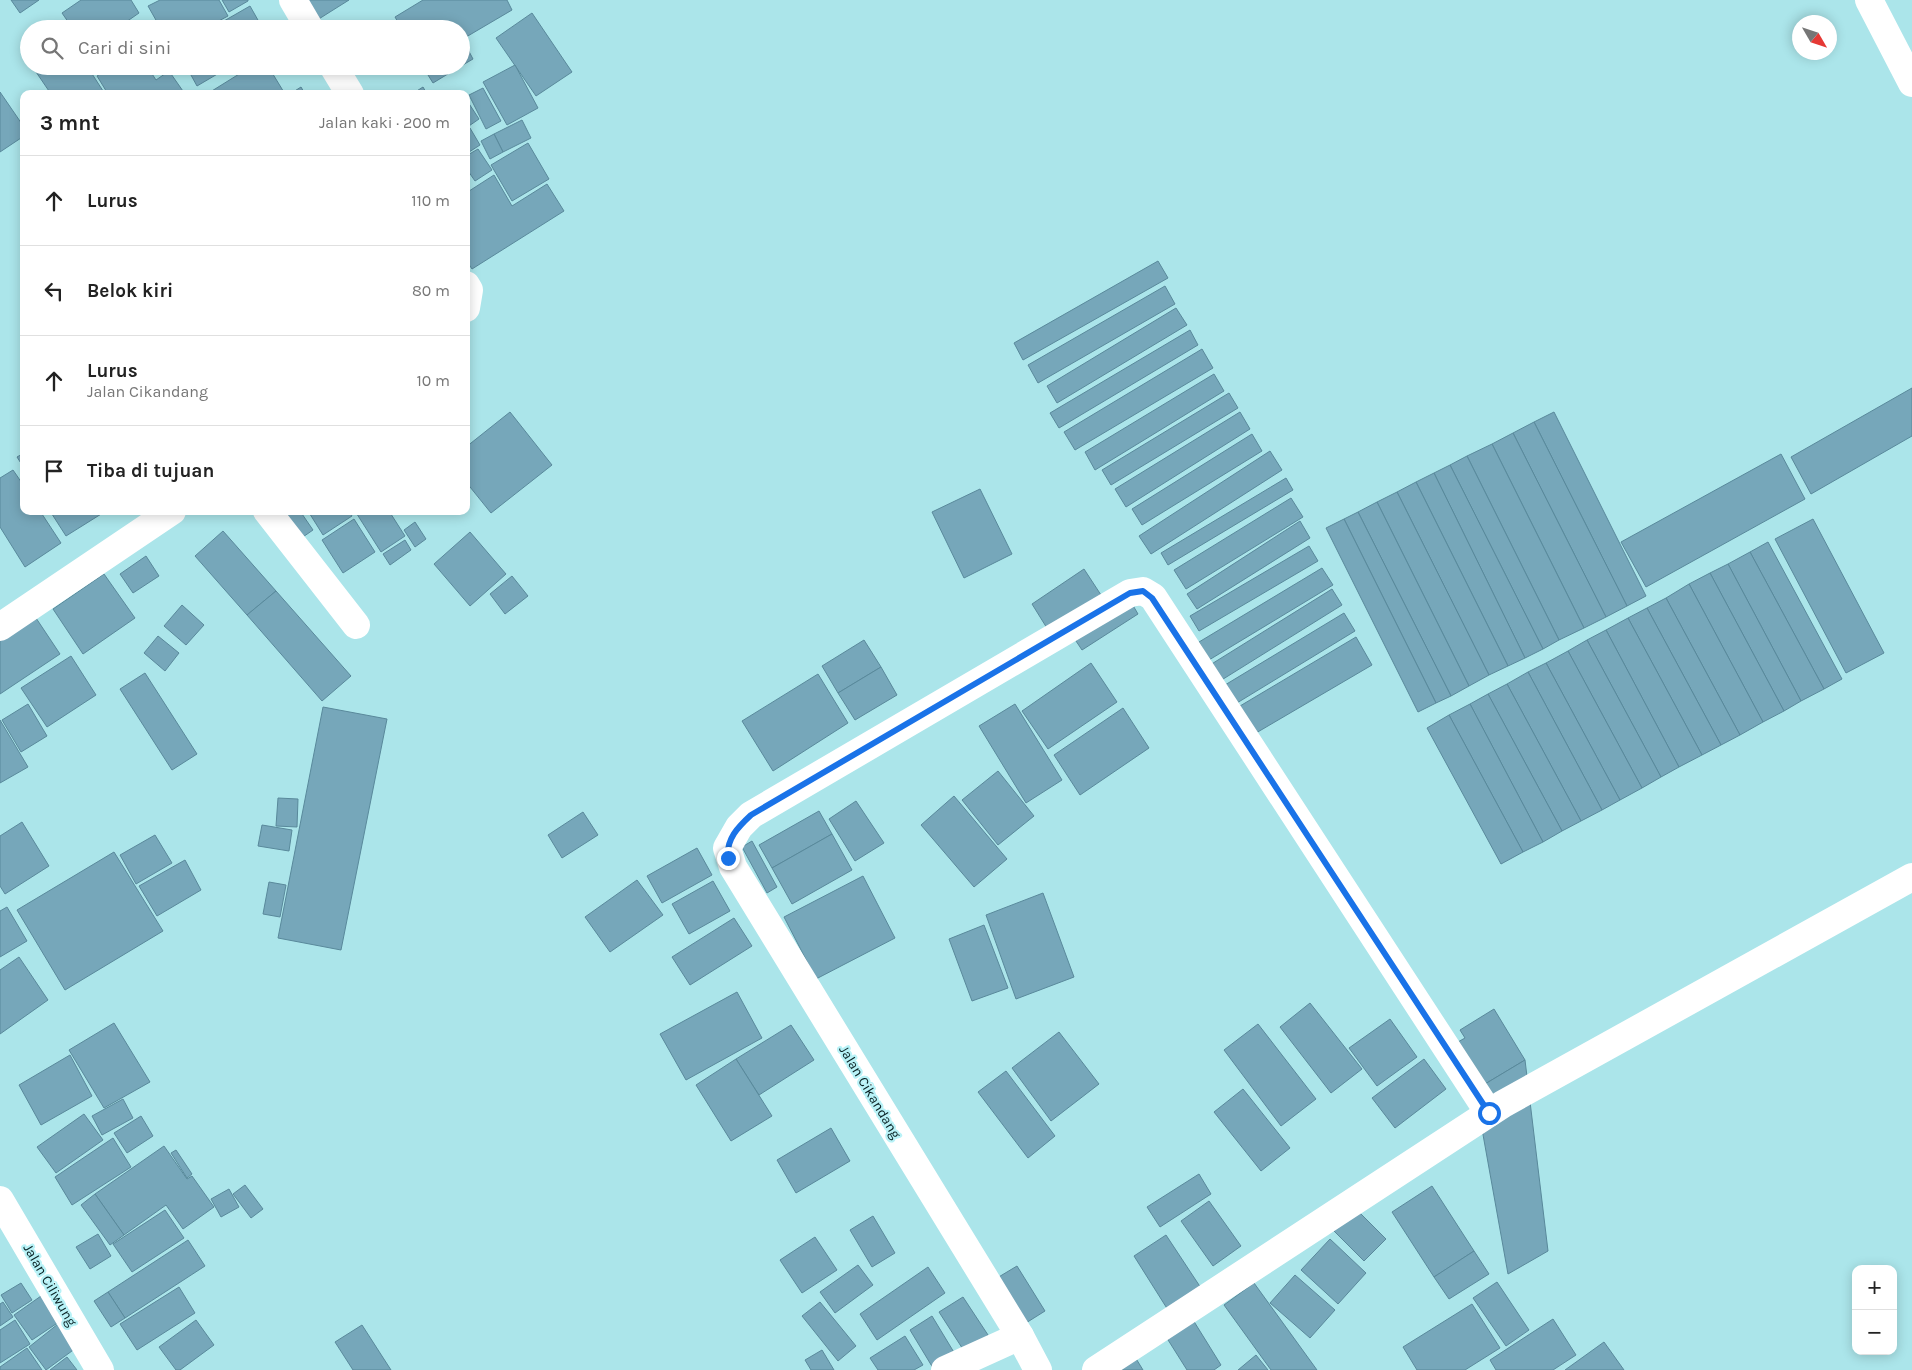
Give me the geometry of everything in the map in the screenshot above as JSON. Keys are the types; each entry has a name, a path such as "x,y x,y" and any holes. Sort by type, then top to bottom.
{"street":[{"path":"293,0 305,20"},
{"path":"1869,0 1912,83"},
{"path":"338,75 348,90"},
{"path":"0,627 166,515"},
{"path":"270,515 356,625"},
{"name":"Jalan Cikandang","path":"1038,1370 1020,1336 733,867 727,848 739,827 751,815 1130,593 1143,591 1152,598 1489,1113"},
{"path":"1096,1370 1489,1113 1912,877"},
{"name":"Jalan Ciliwung","path":"0,1200 100,1370"},
{"path":"945,1370 1020,1336"}],"building":[{"path":"11,0 39,0 20,13"},
{"path":"81,0 131,0 139,13 129,20 67,20 62,13"},
{"path":"160,0 219,0 228,16 221,20 156,20 148,6"},
{"path":"222,0 248,0 248,1 229,12"},
{"path":"300,0 349,0 317,20 313,20"},
{"path":"423,0 507,0 512,10 470,35 470,20 397,20 395,17"},
{"path":"250,6 258,20 226,20"},
{"path":"532,13 572,72 536,96 496,38"},
{"path":"515,65 538,108 507,125 483,82"},
{"path":"38,75 93,75 102,90 48,90"},
{"path":"153,75 156,80 163,75 172,75 182,90 106,90 97,76"},
{"path":"191,75 216,75 197,86"},
{"path":"238,75 273,75 283,90 213,90"},
{"path":"428,75 446,75 433,83"},
{"path":"483,88 501,121 486,129 470,94"},
{"path":"0,92 20,121 20,139 0,152"},
{"path":"470,105 479,119 470,125"},
{"path":"522,120 531,138 503,152 494,134"},
{"path":"470,128 480,145 470,151"},
{"path":"494,134 503,152 490,159 481,141"},
{"path":"528,143 549,179 512,201 491,165"},
{"path":"478,149 492,170 475,181 470,174 470,154"},
{"path":"494,175 512,206 547,184 564,211 472,269 470,266 470,190"},
{"path":"1158,261 1168,278 1023,360 1014,343"},
{"path":"1165,286 1175,304 1038,383 1028,365"},
{"path":"1176,308 1187,325 1057,403 1047,386"},
{"path":"1190,330 1198,345 1059,428 1050,413"},
{"path":"1202,349 1213,368 1075,450 1064,432"},
{"path":"1214,374 1224,391 1095,470 1085,452"},
{"path":"1912,388 1912,436 1811,494 1791,457"},
{"path":"1229,393 1238,408 1111,485 1102,470"},
{"path":"510,412 552,465 491,513 470,487 470,444"},
{"path":"1240,412 1250,429 1126,507 1115,489"},
{"path":"1554,412 1646,596 1627,606 1534,422"},
{"path":"1534,422 1627,606 1606,617 1513,433"},
{"path":"1513,433 1606,617 1584,628 1492,444"},
{"path":"1252,434 1262,451 1142,525 1132,509"},
{"path":"1492,444 1584,628 1559,640 1467,456"},
{"path":"1270,451 1282,470 1151,554 1139,536"},
{"path":"1781,454 1805,499 1646,587 1621,542"},
{"path":"1467,456 1559,640 1543,649 1450,465"},
{"path":"1450,465 1543,649 1525,658 1434,473"},
{"path":"13,470 20,480 20,515 43,515 61,543 25,567 0,527 0,478"},
{"path":"1434,473 1525,658 1508,666 1416,482"},
{"path":"1286,478 1293,490 1168,565 1161,553"},
{"path":"1416,482 1508,666 1489,675 1397,492"},
{"path":"980,489 1012,554 964,578 932,512"},
{"path":"1397,492 1489,675 1469,686 1377,502"},
{"path":"1291,498 1303,517 1186,589 1174,570"},
{"path":"1377,502 1469,686 1451,696 1358,512"},
{"path":"1358,512 1451,696 1436,703 1344,519"},
{"path":"53,515 100,515 66,536"},
{"path":"285,515 303,515 313,530 300,539"},
{"path":"310,515 351,515 352,516 323,535"},
{"path":"358,515 392,515 405,536 381,552"},
{"path":"354,519 375,552 343,573 322,540"},
{"path":"1344,519 1436,703 1418,712 1326,528"},
{"path":"1813,519 1884,653 1846,673 1775,539"},
{"path":"1300,521 1310,538 1197,609 1187,594"},
{"path":"415,522 426,539 415,547 404,530"},
{"path":"223,531 276,591 247,615 195,556"},
{"path":"470,532 506,574 470,606 434,564"},
{"path":"405,540 411,550 390,565 383,554"},
{"path":"1768,542 1842,679 1824,689 1750,552"},
{"path":"1309,546 1318,561 1199,631 1190,616"},
{"path":"1750,552 1824,689 1801,701 1728,564"},
{"path":"146,556 159,576 133,593 120,574"},
{"path":"1728,564 1801,701 1784,711 1710,573"},
{"path":"1322,568 1333,585 1209,660 1199,642"},
{"path":"1084,569 1103,598 1050,633 1032,604"},
{"path":"1710,573 1784,711 1763,722 1689,584"},
{"path":"104,574 135,618 83,654 53,609"},
{"path":"512,576 528,596 505,614 490,594"},
{"path":"1689,584 1763,722 1740,735 1666,598"},
{"path":"1332,589 1342,605 1220,681 1210,665"},
{"path":"276,591 351,676 322,701 247,615"},
{"path":"1666,598 1740,735 1721,745 1647,608"},
{"path":"1131,602 1138,614 1082,650 1074,638"},
{"path":"182,605 204,625 186,645 164,626"},
{"path":"1647,608 1721,745 1702,755 1628,618"},
{"path":"30,609 60,654 0,694 0,629"},
{"path":"1344,613 1355,631 1232,706 1220,688"},
{"path":"1628,618 1702,755 1679,767 1606,630"},
{"path":"1606,630 1679,767 1661,777 1587,640"},
{"path":"158,636 179,653 165,671 144,653"},
{"path":"1356,637 1372,665 1256,733 1240,706"},
{"path":"864,640 881,667 838,693 822,666"},
{"path":"1587,640 1661,777 1642,788 1568,651"},
{"path":"1568,651 1642,788 1620,800 1546,663"},
{"path":"71,656 96,695 47,727 21,688"},
{"path":"1091,663 1117,702 1048,749 1022,711"},
{"path":"1546,663 1620,800 1602,810 1528,672"},
{"path":"881,667 897,695 855,720 838,693"},
{"path":"1528,672 1602,810 1581,821 1507,684"},
{"path":"145,673 197,754 172,770 120,689"},
{"path":"818,674 848,723 773,771 742,721"},
{"path":"1507,684 1581,821 1562,831 1488,694"},
{"path":"1488,694 1562,831 1543,842 1470,704"},
{"path":"28,704 47,736 21,752 2,720"},
{"path":"1015,704 1062,780 1026,803 979,726"},
{"path":"1470,704 1543,842 1523,852 1449,715"},
{"path":"323,707 387,719 341,950 278,938"},
{"path":"1123,708 1149,748 1080,795 1054,755"},
{"path":"1449,715 1523,852 1501,864 1427,728"},
{"path":"0,720 28,767 0,783"},
{"path":"998,771 1034,816 998,845 962,800"},
{"path":"954,796 1007,859 974,887 921,825"},
{"path":"278,798 298,799 297,827 276,826"},
{"path":"856,801 884,843 855,861 829,819"},
{"path":"819,811 832,834 772,868 759,845"},
{"path":"583,812 598,835 562,858 548,835"},
{"path":"22,822 49,866 5,894 0,886 0,836"},
{"path":"262,825 292,830 289,851 258,846"},
{"path":"832,834 852,870 792,904 772,868"},
{"path":"155,835 172,863 136,884 120,855"},
{"path":"752,841 777,887 767,893 742,847"},
{"path":"697,848 712,875 662,903 647,876"},
{"path":"114,852 163,931 65,990 17,910"},
{"path":"185,860 201,890 157,916 139,886"},
{"path":"863,876 895,938 816,979 784,917"},
{"path":"637,880 663,915 610,952 585,917"},
{"path":"713,881 730,911 689,934 672,904"},
{"path":"269,882 286,885 280,917 263,914"},
{"path":"1043,893 1074,977 1016,999 986,915"},
{"path":"7,907 27,941 0,957 0,911"},
{"path":"734,918 752,946 690,985 672,957"},
{"path":"984,925 1008,988 972,1001 949,939"},
{"path":"19,957 48,1000 0,1034 0,970"},
{"path":"737,992 762,1038 686,1080 660,1034"},
{"path":"1310,1003 1362,1069 1331,1093 1280,1027"},
{"path":"1494,1009 1525,1060 1475,1090 1449,1047 1465,1038 1460,1030"},
{"path":"1390,1019 1417,1057 1377,1086 1349,1048"},
{"path":"114,1023 150,1082 104,1108 69,1050"},
{"path":"1258,1024 1316,1099 1281,1126 1224,1050"},
{"path":"791,1025 814,1060 759,1095 736,1059"},
{"path":"1059,1032 1099,1084 1051,1121 1012,1068"},
{"path":"70,1055 92,1096 41,1125 19,1085"},
{"path":"736,1059 772,1116 731,1141 696,1085"},
{"path":"1424,1059 1446,1089 1395,1128 1372,1098"},
{"path":"1525,1060 1548,1251 1508,1274 1475,1090"},
{"path":"1006,1071 1055,1136 1028,1158 978,1092"},
{"path":"1243,1089 1290,1148 1261,1171 1214,1112"},
{"path":"123,1099 133,1118 102,1135 92,1116"},
{"path":"84,1114 103,1140 56,1173 37,1147"},
{"path":"141,1116 153,1136 127,1153 114,1133"},
{"path":"831,1128 850,1161 796,1193 777,1160"},
{"path":"113,1138 131,1167 72,1205 55,1177"},
{"path":"164,1146 187,1179 192,1176 214,1207 183,1229 166,1205 124,1235 95,1194"},
{"path":"176,1150 192,1174 187,1178 171,1153"},
{"path":"1199,1174 1211,1194 1160,1227 1147,1207"},
{"path":"245,1185 263,1209 251,1218 233,1194"},
{"path":"1432,1186 1474,1251 1434,1277 1392,1212"},
{"path":"229,1189 239,1207 221,1217 211,1199"},
{"path":"95,1194 124,1235 110,1245 81,1205"},
{"path":"1209,1201 1241,1246 1213,1266 1181,1221"},
{"path":"1352,1205 1386,1239 1364,1261 1330,1227"},
{"path":"165,1210 184,1238 132,1272 113,1244"},
{"path":"873,1216 895,1253 872,1267 850,1230"},
{"path":"98,1234 111,1256 90,1269 76,1247"},
{"path":"1166,1235 1201,1288 1168,1310 1134,1256"},
{"path":"815,1237 837,1270 802,1293 780,1260"},
{"path":"1330,1239 1366,1273 1338,1304 1301,1270"},
{"path":"188,1240 205,1266 125,1318 108,1292"},
{"path":"1474,1251 1489,1274 1449,1299 1434,1277"},
{"path":"858,1265 873,1285 835,1313 820,1292"},
{"path":"1017,1266 1045,1311 1010,1333 982,1287"},
{"path":"928,1267 945,1293 877,1340 860,1314"},
{"path":"1295,1275 1335,1310 1310,1338 1270,1303"},
{"path":"1497,1282 1529,1330 1506,1346 1473,1298"},
{"path":"21,1283 32,1300 12,1313 1,1295"},
{"path":"1254,1283 1317,1370 1271,1370 1224,1305"},
{"path":"179,1287 195,1313 137,1350 120,1324"},
{"path":"108,1292 125,1318 111,1327 94,1301"},
{"path":"41,1296 59,1322 32,1340 14,1315"},
{"path":"963,1297 990,1338 966,1354 939,1312"},
{"path":"3,1302 13,1317 0,1326 0,1304"},
{"path":"820,1302 856,1346 838,1361 802,1316"},
{"path":"1472,1304 1500,1348 1465,1370 1417,1370 1403,1347"},
{"path":"1185,1307 1221,1365 1214,1370 1187,1370 1158,1324"},
{"path":"932,1316 955,1354 933,1368 910,1330"},
{"path":"1553,1319 1576,1355 1553,1370 1496,1370 1490,1360"},
{"path":"15,1320 30,1344 0,1363 0,1330"},
{"path":"196,1320 214,1345 180,1370 176,1370 159,1347"},
{"path":"58,1324 76,1348 46,1370 29,1347"},
{"path":"362,1325 391,1370 353,1370 335,1342"},
{"path":"905,1336 923,1365 914,1370 878,1370 870,1358"},
{"path":"1604,1342 1624,1370 1565,1370"},
{"path":"27,1348 42,1370 0,1370 0,1367"},
{"path":"822,1350 834,1370 811,1370 805,1360"},
{"path":"1132,1352 1143,1370 1101,1370"},
{"path":"1256,1355 1268,1370 1238,1370"},
{"path":"67,1357 77,1370 50,1370"}],"route":[{"path":"728,858 727,848 733,836 751,815 1130,593 1143,591 1152,598 1489,1113"}]}
